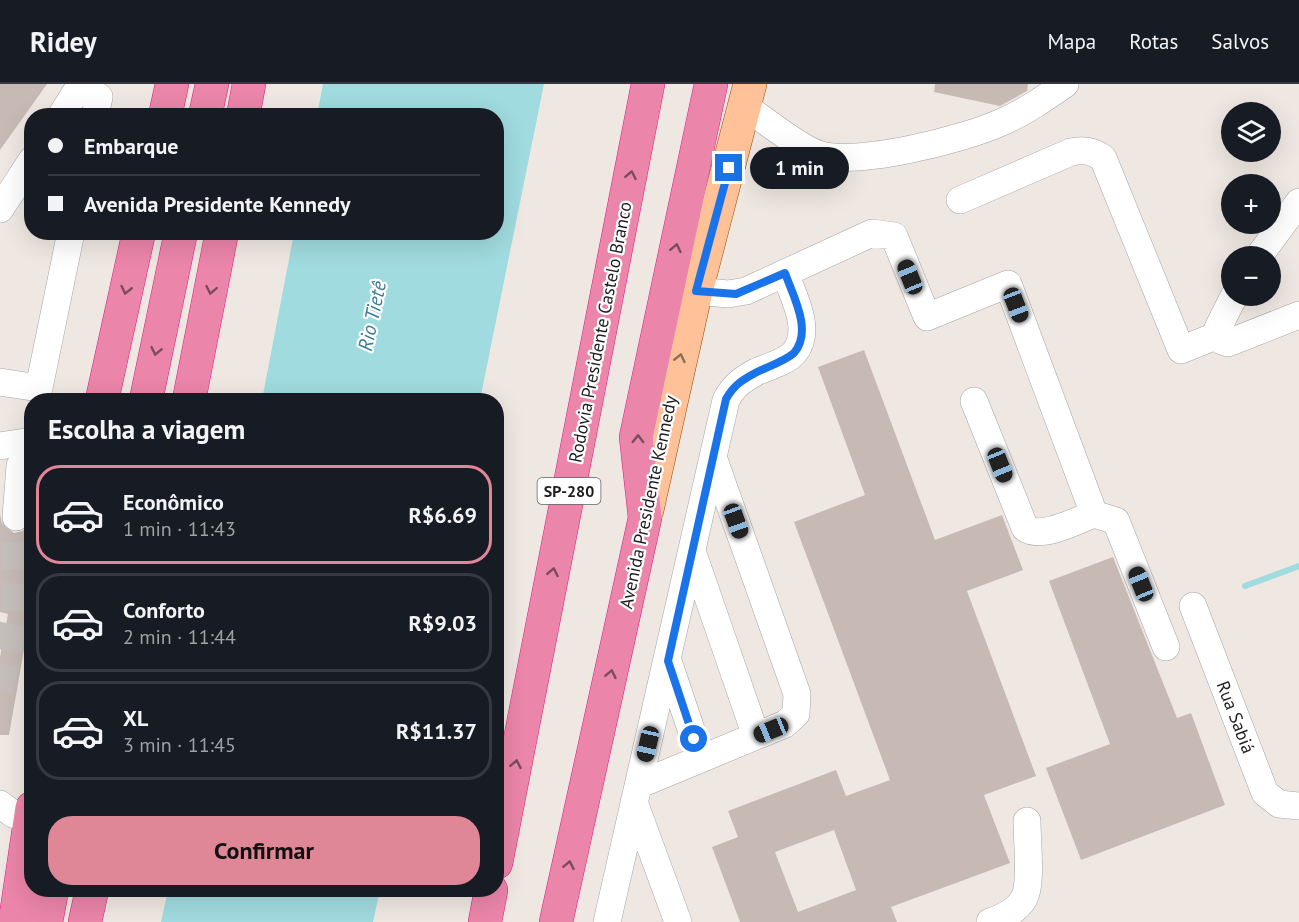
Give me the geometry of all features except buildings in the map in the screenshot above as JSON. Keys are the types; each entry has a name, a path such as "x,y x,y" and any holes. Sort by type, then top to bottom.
{"highway":[{"path":"167,108 172,84"},
{"path":"207,108 212,84"},
{"path":"244,108 249,84"},
{"name":"Rodovia Presidente Castelo Branco","path":"504,821 648,84"},
{"path":"641,120 659,84"},
{"path":"645,518 636,437 711,84"},
{"path":"104,393 137,240"},
{"path":"147,393 179,240"},
{"path":"190,393 220,240"},
{"name":"Avenida Presidente Kennedy","path":"556,922 645,518"},
{"path":"15,922 24,861"},
{"path":"46,922 51,897"},
{"path":"85,922 90,897"},
{"path":"485,922 490,897"}],"main road":[{"name":"Avenida Presidente Kennedy","path":"645,518 696,291 747,95"}],"street":[{"path":"66,108 81,84 99,97 97,108"},
{"path":"747,95 818,154 863,156 896,152 986,129 1027,110 1065,84"},
{"path":"960,200 1071,152 1083,149 1094,152 1103,158 1181,350 1299,315"},
{"path":"0,209 24,172"},
{"path":"1266,246 1299,202"},
{"path":"696,291 736,294 864,236 879,234 894,236 927,317 1008,284 1094,514"},
{"path":"0,382 39,388 69,240"},
{"path":"612,917 636,794 726,399 732,388 740,381 793,354 801,341 802,330 798,308 785,273"},
{"path":"1226,338 1219,320 1228,306"},
{"path":"974,401 1025,528 1030,531 1045,531 1094,514 1116,521 1166,647"},
{"path":"0,446 24,442"},
{"path":"636,794 701,759 786,724 796,714 797,694 713,456"},
{"path":"16,517 17,465"},
{"path":"692,550 756,736"},
{"name":"Rua Sabiá","path":"1193,606 1265,793 1279,804 1299,806"},
{"path":"668,661 701,759"},
{"path":"636,794 678,922"},
{"path":"0,804 13,814 24,814"},
{"path":"990,922 1005,917 1026,893 1027,820"}],"water":[{"name":"Rio Tietê","path":"323,84 544,84 481,393 263,393 293,240 504,240 504,108 318,108"},
{"path":"166,897 378,897 373,922 161,922"}],"waterway":[{"path":"1245,586 1299,566"}],"tunnel":[{"path":"0,691 15,616 16,517"}],"route":[{"path":"694,739 668,661 726,399 732,388 740,381 793,354 801,341 802,330 798,308 785,273 736,294 696,291 729,168"}]}
